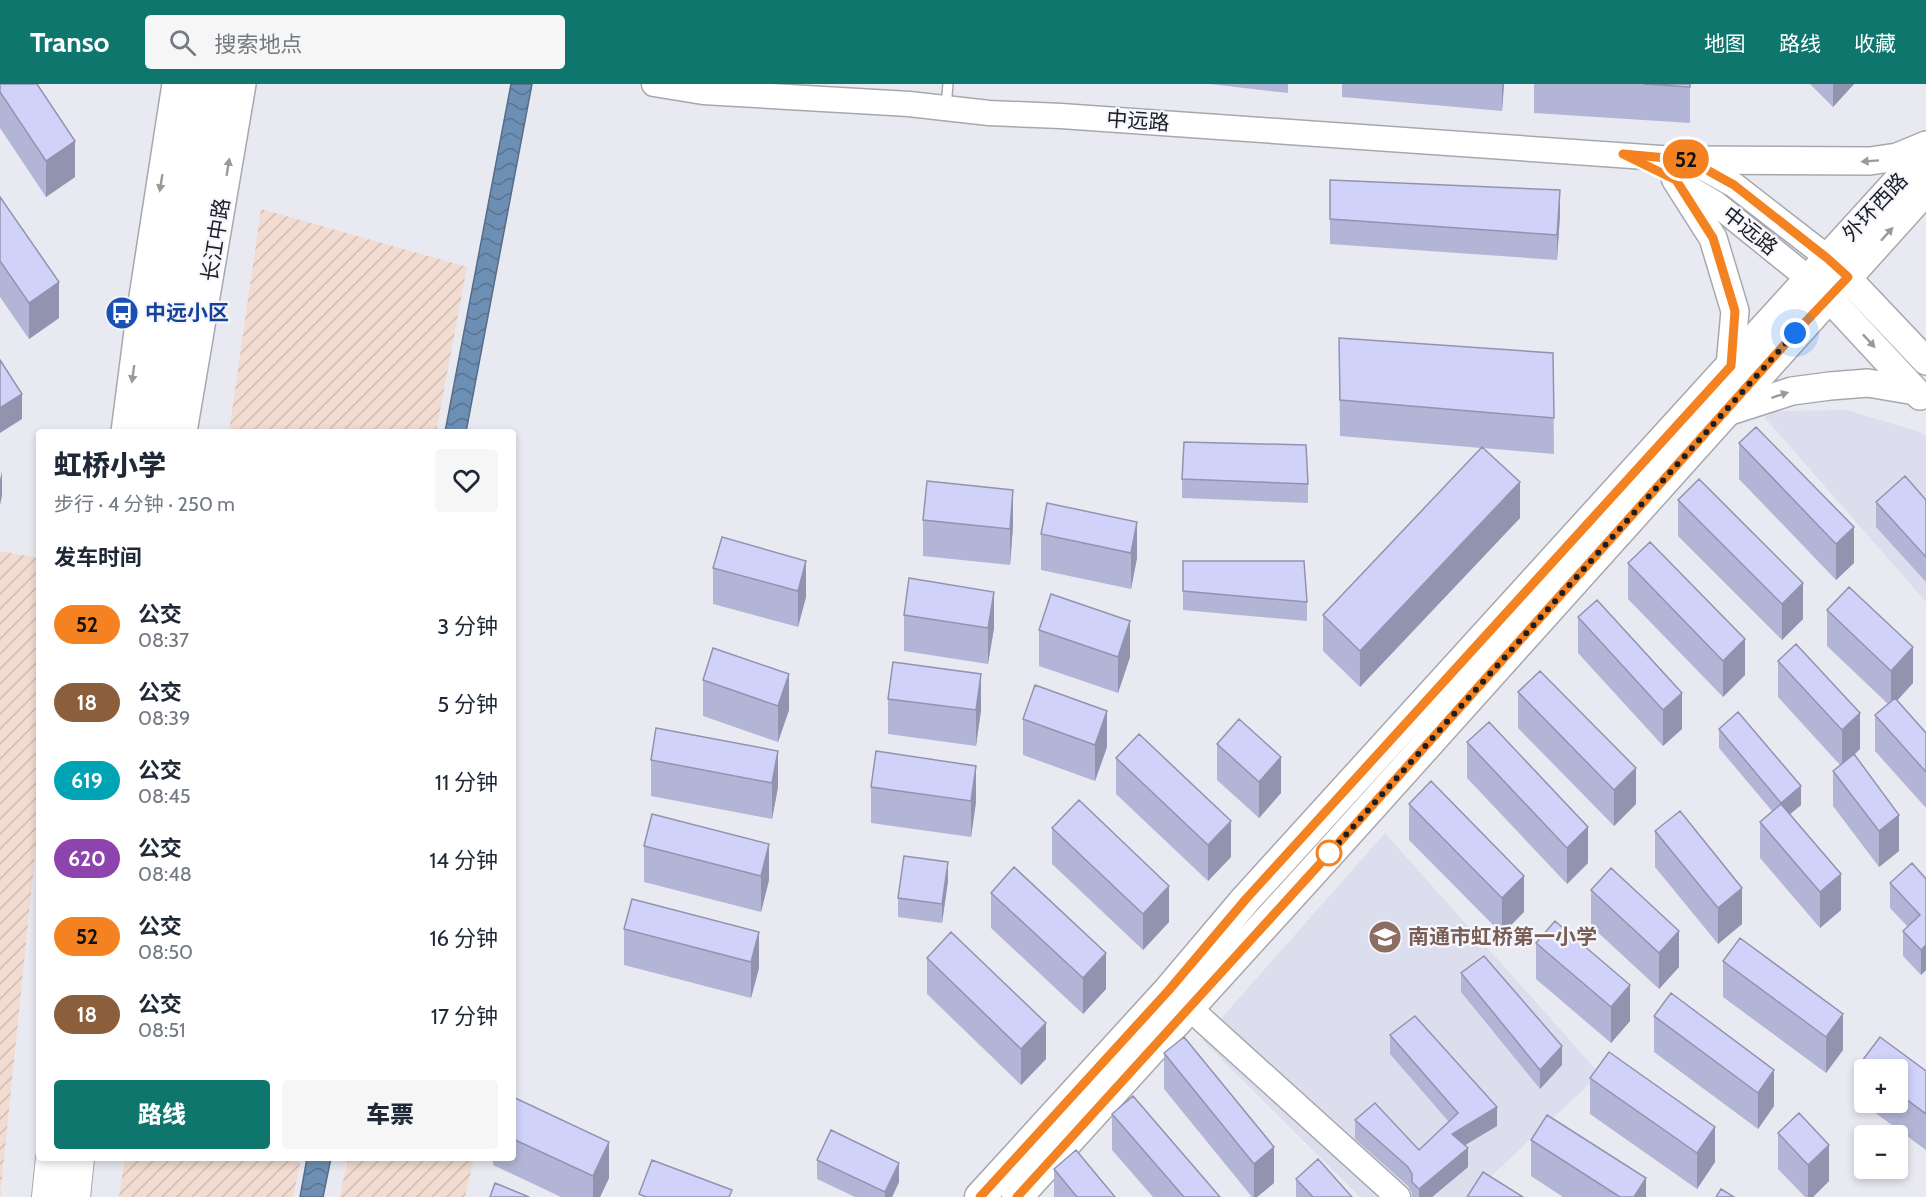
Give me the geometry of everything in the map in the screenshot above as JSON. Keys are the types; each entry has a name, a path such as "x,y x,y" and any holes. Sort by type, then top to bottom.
{"highway":[{"name":"长江中路","path":"143,429 196,84"},
{"name":"长江中路","path":"167,429 220,84"},
{"path":"48,1197 52,1161"},
{"path":"74,1197 78,1161"}],"main road":[{"path":"125,429 176,84"},
{"name":"长江中路","path":"184,429 242,84"},
{"path":"1731,366 1735,311 1713,238 1682,170 1870,161 1897,157 1926,145"},
{"name":"外环西路","path":"980,1197 1178,998 1327,856 1795,333 1828,278 1926,152"},
{"name":"外环西路","path":"1017,1197 1178,998 1246,899 1731,366 1926,189"},
{"path":"1828,278 1926,361"},
{"path":"1828,278 1921,397"},
{"path":"1724,412 1792,391 1868,383 1921,397"},
{"path":"34,1197 38,1161"},
{"path":"88,1197 92,1161"}],"street":[{"name":"中远路","path":"654,84 703,92 909,104 945,109 1623,154 1734,185 1828,278"},
{"path":"1178,998 1398,1197"}],"lane":[{"path":"945,109 948,84"}],"shaded area":[{"path":"261,209 467,267 437,429 229,429"},
{"path":"1847,410 1923,433 1926,437 1926,602 1764,417 1778,411"},
{"path":"0,551 36,557 36,845 0,1197"},
{"name":"南通市虹桥第一小学","path":"1385,833 1600,1074 1469,1197 1360,1197 1202,1040"},
{"path":"125,1161 300,1161 293,1197 119,1197"},
{"path":"347,1161 473,1161 465,1197 340,1197"}],"water":[{"path":"511,84 532,84 467,429 446,429"},
{"path":"306,1161 330,1161 323,1197 300,1197"}],"building":[{"path":"0,84 37,84 75,141 46,161 0,92"},
{"path":"1644,84 1690,84 1690,87"},
{"path":"1330,180 1560,190 1557,235 1330,219"},
{"path":"0,197 59,282 29,303 0,261"},
{"path":"1339,338 1553,353 1554,418 1340,400"},
{"path":"0,360 22,394 0,408"},
{"path":"1756,427 1854,527 1836,544 1739,443"},
{"path":"1184,442 1306,445 1308,484 1182,479"},
{"path":"1482,447 1520,482 1360,651 1323,615"},
{"path":"1905,476 1926,500 1926,557 1876,502"},
{"path":"1699,479 1803,583 1782,604 1678,500"},
{"path":"927,481 1013,490 1010,529 923,520"},
{"path":"1047,503 1137,522 1131,553 1041,534"},
{"path":"722,537 806,561 798,591 713,568"},
{"path":"1650,542 1745,639 1723,661 1628,563"},
{"path":"1183,561 1304,561 1307,602 1183,591"},
{"path":"909,578 994,592 988,628 904,615"},
{"path":"1849,587 1913,647 1891,671 1827,610"},
{"path":"1051,594 1130,621 1118,657 1039,630"},
{"path":"1597,600 1682,693 1663,710 1578,617"},
{"path":"1796,644 1860,713 1842,730 1778,661"},
{"path":"713,648 789,674 778,706 703,680"},
{"path":"893,662 981,674 976,710 888,699"},
{"path":"1540,671 1636,768 1614,790 1518,692"},
{"path":"1035,685 1107,711 1095,745 1023,719"},
{"path":"1895,698 1926,733 1926,772 1875,715"},
{"path":"1738,712 1801,786 1781,803 1719,729"},
{"path":"1239,719 1281,757 1259,782 1217,744"},
{"path":"1489,722 1588,827 1567,848 1467,742"},
{"path":"656,728 778,751 772,783 651,760"},
{"path":"1139,734 1231,821 1208,845 1116,758"},
{"path":"876,751 976,766 971,801 871,787"},
{"path":"1854,754 1899,815 1879,831 1833,771"},
{"path":"1431,781 1524,876 1502,898 1409,804"},
{"path":"1079,800 1169,886 1143,914 1052,828"},
{"path":"1781,804 1841,874 1820,892 1760,822"},
{"path":"1680,811 1742,888 1718,908 1655,831"},
{"path":"652,814 769,844 761,876 644,846"},
{"path":"904,856 948,862 942,904 898,898"},
{"path":"1912,863 1926,879 1926,945 1921,950 1903,931 1920,915 1890,883"},
{"path":"1014,867 1106,953 1083,978 991,893"},
{"path":"1611,868 1679,931 1659,953 1591,890"},
{"path":"632,899 759,932 751,962 624,929"},
{"path":"1555,921 1630,985 1611,1007 1536,943"},
{"path":"951,932 1046,1023 1021,1049 927,958"},
{"path":"1740,938 1843,1014 1826,1037 1723,961"},
{"path":"1484,956 1562,1046 1540,1070 1461,973"},
{"path":"1671,993 1774,1070 1758,1093 1654,1016"},
{"path":"1415,1016 1497,1107 1452,1134 1468,1148 1419,1189 1412,1182 1412,1174 1408,1167 1355,1120 1375,1103 1419,1150 1458,1113 1390,1035"},
{"path":"1184,1037 1274,1147 1254,1164 1164,1053"},
{"path":"1880,1037 1926,1071 1926,1114 1908,1100 1908,1059 1864,1059"},
{"path":"1609,1052 1715,1127 1697,1153 1590,1078"},
{"path":"1133,1096 1220,1197 1184,1197 1112,1114"},
{"path":"516,1098 609,1142 593,1176 516,1140"},
{"path":"1799,1113 1829,1145 1808,1165 1778,1133"},
{"path":"1547,1115 1646,1178 1634,1197 1620,1197 1531,1140"},
{"path":"831,1130 899,1163 885,1192 817,1160"},
{"path":"1076,1150 1115,1197 1077,1197 1054,1169"},
{"path":"1318,1159 1352,1197 1313,1197 1296,1179"},
{"path":"652,1160 732,1190 729,1197 646,1197 639,1194"},
{"path":"1483,1172 1523,1197 1467,1197"},
{"path":"495,1183 529,1197 490,1197"},
{"path":"1721,1189 1734,1197 1716,1197"}],"bus line":[{"name":"52","path":"980,1197 1169,990 1246,899 1731,366 1735,311 1713,238 1676,180 1623,154 1689,160 1734,185 1848,277 1017,1197"}],"place":[{"name":"中远小区","path":"122,313"},
{"name":"南通市虹桥第一小学","path":"1385,937"}],"route":[{"path":"1329,853 1327,856 1795,333"}]}
